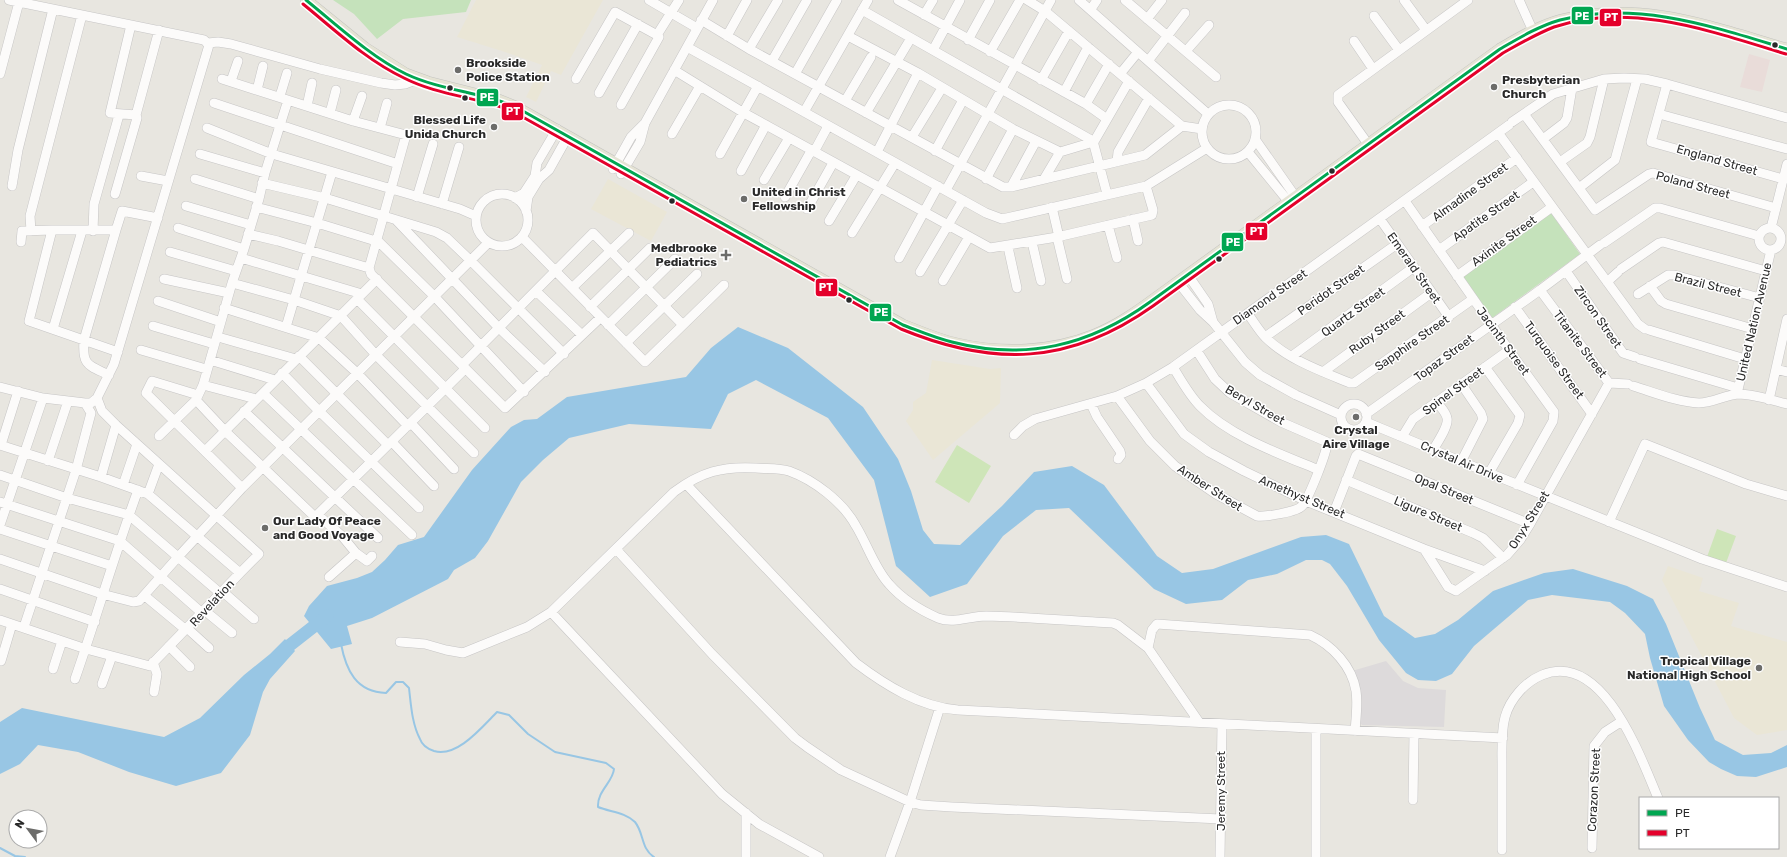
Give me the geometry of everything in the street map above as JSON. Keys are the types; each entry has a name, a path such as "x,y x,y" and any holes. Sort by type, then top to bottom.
{"main road":[{"path":"306,0 365,48 396,68 465,97 511,112 555,132 903,325 958,344 1001,350 1053,346 1094,335 1120,322 1146,306 1500,49 1533,31 1560,20 1606,12 1642,12 1693,22 1787,49"}],"street":[{"path":"9,0 159,30 204,40 208,43 218,42 231,44 320,69 381,83 395,85 423,80"},
{"path":"649,0 671,12 727,36 1003,188 1145,155 1182,126"},
{"path":"622,105 659,37 657,35 679,0"},
{"path":"619,168 640,142 645,123 712,0"},
{"path":"727,36 747,0"},
{"path":"749,49 778,0"},
{"path":"772,61 807,0"},
{"path":"795,74 837,0"},
{"path":"804,112 868,0"},
{"path":"924,15 933,0"},
{"path":"933,50 960,0"},
{"path":"968,40 990,0"},
{"path":"990,52 1020,0"},
{"path":"1026,0 1045,11 1182,126 1202,129"},
{"path":"899,258 924,212 960,165 1051,0"},
{"path":"1079,0 1091,9 1208,114"},
{"path":"1091,9 1097,0"},
{"path":"1147,18 1162,0"},
{"path":"1404,0 1426,30"},
{"path":"1368,144 1338,102 1337,98 1341,92 1468,0"},
{"path":"1519,0 1533,31"},
{"path":"901,1 968,40 1086,104 1107,119"},
{"path":"1127,1 1216,77"},
{"path":"0,74 19,2"},
{"path":"12,186 18,150 53,9"},
{"path":"862,10 1093,141 1107,194"},
{"path":"576,79 615,12 657,35"},
{"path":"1148,61 1185,13"},
{"path":"31,231 30,216 82,15"},
{"path":"1374,16 1399,50"},
{"path":"599,93 638,24"},
{"path":"131,25 110,113 119,115 136,115"},
{"path":"1186,52 1209,25"},
{"path":"115,194 137,118 136,115 159,30"},
{"path":"1041,80 1069,31"},
{"path":"848,36 918,73 1036,141 1060,152"},
{"path":"866,113 910,38"},
{"path":"1354,41 1373,69"},
{"path":"0,387 43,398 84,403 91,403 97,398 109,375 118,352 209,45 208,43"},
{"path":"687,47 986,213 1002,219 1146,186 1207,148"},
{"path":"1064,92 1088,47"},
{"path":"1120,74 1138,52"},
{"path":"845,101 871,57"},
{"path":"238,61 226,80 330,112 354,121 406,135 382,216 369,268"},
{"path":"1086,104 1109,64"},
{"path":"257,90 263,66"},
{"path":"674,70 744,113 856,176 990,248 1008,247 1058,237 1152,215 1153,213 1146,186"},
{"path":"159,436 197,397 203,385 206,369 216,341 224,308 258,203 262,183 280,125 286,73"},
{"path":"877,152 892,126 918,73"},
{"path":"1560,162 1587,143 1590,137 1604,79"},
{"name":"Diamond Street","path":"1014,435 1023,426 1035,419 1117,396 1146,383 1173,368 1553,94 1604,79 1637,79 1667,84 1787,118"},
{"path":"1579,188 1615,160 1637,79"},
{"path":"1044,179 1060,152 1093,141 1129,81"},
{"path":"307,106 312,83"},
{"path":"1667,84 1659,114 1787,149"},
{"path":"672,134 700,86"},
{"path":"720,154 758,86"},
{"path":"912,137 942,88"},
{"path":"1543,139 1564,123 1572,88"},
{"path":"330,112 336,90"},
{"path":"354,121 362,96"},
{"path":"1117,162 1118,152 1149,98"},
{"path":"935,151 963,100"},
{"path":"214,103 398,164"},
{"path":"380,128 387,103"},
{"path":"1222,105 1238,106 1245,110 1253,119 1256,131 1255,139 1248,152 1230,159 1217,156 1207,148 1202,136 1202,129 1208,114 1222,105"},
{"name":"Poland Street","path":"1524,114 1595,210 1648,174 1653,173 1776,208"},
{"name":"England Street","path":"1659,114 1651,142 1783,179"},
{"path":"93,231 94,204 119,115"},
{"path":"740,171 766,125"},
{"path":"785,197 828,126"},
{"path":"208,128 272,154 460,209 476,216"},
{"path":"986,180 1013,128"},
{"path":"515,198 524,193 535,176 536,164 555,132"},
{"path":"1499,134 1638,324 1647,329 1746,358"},
{"path":"764,180 789,138"},
{"path":"526,211 528,197 539,178 549,170 567,139"},
{"path":"1255,139 1292,199"},
{"path":"1011,187 1036,141"},
{"path":"417,197 433,144"},
{"path":"442,204 459,147"},
{"path":"1248,152 1292,199"},
{"path":"200,154 265,173"},
{"name":"Almadine Street","path":"1422,226 1517,158"},
{"path":"807,209 833,163"},
{"path":"852,233 895,163"},
{"path":"1772,228 1787,164"},
{"path":"286,327 332,172"},
{"path":"141,176 168,182"},
{"path":"829,221 856,176"},
{"path":"195,178 258,203 317,223 376,240 434,296 524,392"},
{"name":"Apatite Street","path":"1439,250 1534,182"},
{"path":"262,183 324,198 436,232 447,238 471,260 564,354"},
{"path":"507,194 515,198 524,206 526,211 528,224 522,237 510,245 502,247 488,243 483,239 476,228 478,208 483,201 490,196 507,194"},
{"path":"920,272 963,200"},
{"name":"Jacinth Street","path":"1405,201 1509,350 1552,408 1555,416 1517,485"},
{"path":"186,206 251,225"},
{"path":"1052,207 1067,279"},
{"name":"Axinite Street","path":"1457,276 1552,207"},
{"name":"Topaz Street","path":"1366,418 1491,324 1602,244 1655,208 1660,208 1759,236"},
{"path":"109,375 85,361 83,353 84,340 116,230 122,211 158,218"},
{"path":"1133,219 1138,241"},
{"name":"Emerald Street","path":"1380,219 1448,317"},
{"path":"396,220 499,328 545,372"},
{"path":"1108,225 1117,258"},
{"path":"178,228 244,248"},
{"path":"1772,228 1778,231 1781,241 1777,247 1771,250 1762,246 1759,236 1762,231 1772,228"},
{"path":"52,230 29,321 118,352"},
{"path":"21,242 22,231 116,230"},
{"path":"53,329 82,231"},
{"path":"242,488 175,420 147,394 151,382 197,397 225,431 313,517 315,517 446,387 481,346 593,233 682,325"},
{"path":"572,288 629,233"},
{"path":"248,234 278,240 369,268 377,279 502,407 507,408 600,318"},
{"path":"522,237 600,318 645,362 724,285"},
{"path":"943,281 969,237"},
{"path":"1032,242 1041,281"},
{"path":"1607,282 1659,243 1663,242 1766,271"},
{"path":"0,559 102,594 132,602 139,601 162,577 196,536 242,488 488,243"},
{"name":"Peridot Street","path":"1265,337 1397,244"},
{"path":"1008,247 1017,288"},
{"path":"590,307 650,248"},
{"name":"United Nation Avenue","path":"1737,391 1771,250"},
{"path":"170,252 236,271"},
{"path":"241,258 301,276 360,297 395,336 485,428"},
{"path":"608,325 675,259"},
{"name":"Quartz Street","path":"1292,356 1414,267"},
{"name":"Zircon Street","path":"1566,271 1623,353 1737,391 1787,404"},
{"path":"626,343 697,274"},
{"name":"Brazil Street","path":"1624,306 1636,295 1650,286 1668,275 1674,274 1760,298"},
{"path":"164,279 229,293"},
{"path":"204,451 377,279"},
{"path":"1183,279 1208,304 1213,322 1245,362 1260,375 1296,395 1341,415"},
{"path":"232,283 294,300 341,316 376,355 474,453"},
{"path":"1650,286 1661,301 1666,304 1753,329"},
{"name":"Titanite Street","path":"1540,290 1609,383 1630,385 1682,400 1699,403 1709,402 1737,391"},
{"path":"536,291 582,336"},
{"name":"Ruby Street","path":"1323,372 1431,292"},
{"name":"Sapphire Street","path":"1323,372 1350,383 1359,381 1473,299"},
{"path":"158,301 221,322"},
{"name":"Turquoise Street","path":"1515,307 1592,414"},
{"path":"224,308 319,338 358,373 454,469"},
{"path":"1248,314 1265,337 1292,356 1323,372"},
{"path":"1769,400 1787,319"},
{"path":"154,326 216,341 298,357 434,486"},
{"path":"142,350 206,369"},
{"name":"Spinel Street","path":"1402,437 1413,419 1509,350"},
{"name":"Beryl Street","path":"1197,351 1215,379 1230,393 1282,422 1327,442 1327,449 1319,470"},
{"path":"210,360 279,377 319,411 419,508"},
{"path":"1173,368 1199,405 1214,418 1256,443 1319,470 1306,500"},
{"path":"1485,368 1520,415 1518,423 1489,473"},
{"path":"1776,369 1787,372"},
{"name":"Amethyst Street","path":"1146,383 1178,428 1190,439 1210,452 1254,476 1306,500 1424,550 1485,571"},
{"name":"Onyx Street","path":"1424,550 1448,587 1456,591 1503,558 1514,547 1530,524 1609,383"},
{"path":"1460,462 1483,419 1482,413 1462,384"},
{"path":"203,385 256,400"},
{"path":"0,445 18,392"},
{"path":"263,393 412,535"},
{"name":"Amber Street","path":"1117,396 1150,441 1175,466 1185,474 1250,514 1264,516 1300,508 1306,500"},
{"path":"0,525 3,503 15,479 43,398"},
{"path":"97,398 102,411 116,425 259,554 240,573"},
{"path":"48,461 68,400"},
{"path":"1433,450 1447,424 1448,418 1437,402"},
{"path":"24,627 76,470 91,413 84,403"},
{"path":"1091,404 1120,451 1118,459"},
{"path":"1354,404 1362,407 1366,418 1360,428 1352,430 1345,426 1341,419 1341,415 1346,407 1354,404"},
{"path":"244,411 378,538"},
{"name":"Crystal Air Drive","path":"1366,418 1402,437 1460,462 1702,560 1787,587"},
{"path":"101,477 116,425"},
{"path":"123,485 137,444"},
{"path":"1609,522 1645,444 1746,484 1787,496"},
{"name":"Revelation","path":"0,445 101,477 148,494 240,573 203,611 187,630 154,662"},
{"name":"Opal Street","path":"1346,480 1358,454 1530,524"},
{"path":"148,494 159,464"},
{"path":"400,642 415,642 463,653 522,630 551,612 674,492 686,484 711,472 729,468 738,467 788,471 817,487 838,504 856,524 888,583 905,599 944,620 986,616 1113,623 1124,628 1148,648 1199,722"},
{"path":"0,475 67,498 129,516 254,619"},
{"path":"1334,512 1346,480"},
{"name":"Ligure Street","path":"1346,480 1473,533 1483,538 1503,558"},
{"path":"686,484 856,663 884,683 908,696 940,707 958,710 1502,738"},
{"path":"75,679 95,622 102,594 138,490"},
{"path":"3,503 120,541 203,611 232,633"},
{"path":"318,515 342,536 356,553 367,561 372,556"},
{"path":"0,529 112,566"},
{"path":"616,549 712,654 795,738 813,752 841,770 910,802 952,807 1221,819"},
{"path":"329,577 356,553"},
{"path":"0,589 95,622"},
{"path":"145,596 209,648"},
{"path":"551,612 718,789 746,813 778,835 819,857"},
{"path":"0,620 86,649 150,666 154,662 157,674 154,692"},
{"path":"1,662 12,624"},
{"path":"1148,648 1152,630 1157,624 1310,635 1325,643 1334,652 1346,667 1352,678 1356,695 1356,731"},
{"path":"53,669 62,641"},
{"path":"169,646 190,667"},
{"path":"102,684 112,656"},
{"path":"1502,850 1502,738 1505,718 1508,708 1521,690 1533,679 1554,670 1565,670 1575,673 1599,689 1607,698 1622,721 1658,797"},
{"path":"890,857 910,802 940,707"},
{"name":"Corazon Street","path":"1592,848 1594,746 1605,732 1622,721"},
{"name":"Jeremy Street","path":"1220,857 1222,724"},
{"path":"1316,729 1316,857"},
{"path":"1413,800 1414,734"},
{"path":"746,813 746,857"}],"shaded area":[{"path":"476,0 603,0 561,75 551,71 536,102 526,97 542,65 457,37"},
{"path":"1749,54 1770,60 1762,92 1740,87"},
{"path":"608,179 667,212 651,241 591,209"},
{"path":"932,360 990,369 1001,368 1000,403 933,460 906,421 913,410 913,402 926,393"},
{"path":"1668,566 1703,578 1699,591 1739,603 1731,626 1787,642 1787,730 1757,735 1734,718 1662,580"},
{"path":"1386,661 1403,681 1418,688 1446,690 1444,727 1362,725 1358,721 1352,671"}],"green space":[{"path":"333,0 471,0 466,12 403,19 377,39 354,14"},
{"path":"1551,213 1580,254 1492,318 1463,276"},
{"path":"957,445 991,466 969,503 935,482"},
{"path":"1717,529 1736,536 1726,563 1707,557"}],"water":[{"path":"738,327 788,348 863,407 898,459 911,491 923,530 934,544 960,545 1002,506 1034,472 1072,466 1104,485 1157,556 1182,573 1213,569 1301,537 1326,535 1349,544 1384,616 1415,638 1435,634 1458,620 1493,591 1544,573 1573,569 1627,586 1653,599 1666,624 1700,708 1715,740 1743,755 1771,753 1787,745 1787,767 1756,777 1737,776 1709,762 1688,740 1664,706 1650,658 1645,634 1625,613 1610,602 1552,595 1528,600 1474,646 1452,674 1436,681 1418,680 1406,673 1379,640 1347,586 1330,564 1322,560 1306,560 1277,574 1248,580 1222,600 1186,604 1154,589 1069,508 1036,510 1003,536 967,584 930,597 896,566 874,480 828,418 756,380 728,394 711,429 629,424 569,438 543,460 521,482 488,541 475,558 454,570 448,579 372,618 347,626 352,644 331,649 304,616 309,606 327,586 357,578 372,572 398,545 424,537 472,470 511,427 524,420 537,419 567,397 686,377 711,348"},
{"path":"285,639 295,651 270,679 263,692 250,735 221,773 176,786 129,772 78,752 38,745 20,764 0,774 0,722 22,708 164,737 200,718 244,675 270,654"}],"waterway":[{"path":"277,657 327,616"},
{"path":"341,644 346,662 354,678 367,689 386,693 396,682 403,682 409,688 412,714 417,733 422,743 434,751 443,752 460,746 477,733 497,712 509,715 528,734 555,752 606,763 614,769 611,778 602,791 598,801 598,807 627,816 635,822 647,850 654,857"},
{"path":"0,848 15,856 25,857"}],"transit line":[{"name":"PE","path":"306,0 354,40 393,67 406,74 432,84 487,97 514,106 903,325 952,342 979,348 1005,350 1056,346 1080,339 1127,317 1150,302 1500,49 1544,26 1560,20 1589,15 1618,13 1646,15 1703,25 1732,32 1787,49"},
{"name":"PT","path":"303,4 351,44 390,71 417,84 485,102 512,111 901,329 935,341 968,350 999,354 1030,354 1061,349 1092,340 1122,325 1153,306 1503,53 1554,27 1583,20 1612,17 1642,18 1671,22 1701,29 1786,54"}],"place":[{"name":"Brookside Police Station","path":"458,70"},
{"name":"Presbyterian Church","path":"1494,87"},
{"name":"Blessed Life Unida Church","path":"494,127"},
{"name":"United in Christ Fellowship","path":"744,199"},
{"name":"Medbrooke Pediatrics","path":"726,255"},
{"name":"Crystal Aire Village","path":"1356,417"},
{"name":"Our Lady Of Peace and Good Voyage","path":"265,528"},
{"name":"Tropical Village National High School","path":"1759,668"}]}
